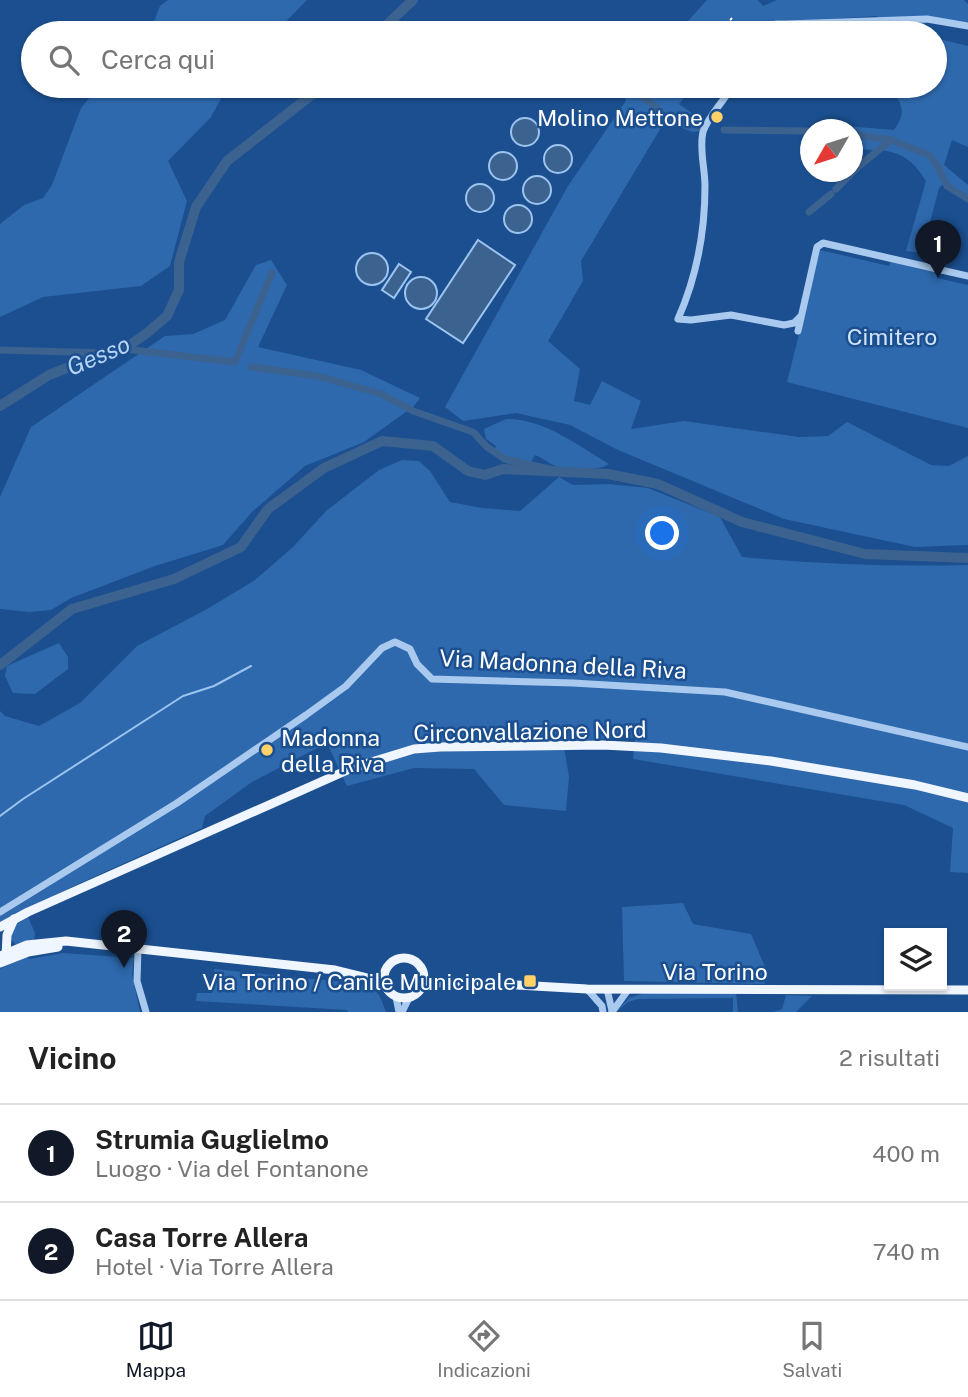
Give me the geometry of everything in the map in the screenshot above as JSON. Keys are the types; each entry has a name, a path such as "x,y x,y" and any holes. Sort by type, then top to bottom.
{"main road":[{"name":"Circonvallazione Nord","path":"0,927 352,768 414,749 603,745 661,748 797,765 915,785 968,798"},
{"path":"14,919 3,952 45,942 66,942 335,970 384,971"},
{"path":"407,957 416,961 424,973 423,986 409,998 396,997 384,982 384,971 393,961 407,957"},
{"path":"335,970 384,982"},
{"name":"Via Torino","path":"424,973 461,982"},
{"name":"Via Torino","path":"423,986 461,982 587,989 968,990"}],"street":[{"path":"856,21 939,21"},
{"path":"947,22 968,26"},
{"path":"725,98 704,128 702,241 698,263 678,319 731,315 784,326 800,317"},
{"path":"798,331 817,247 823,243 968,276"},
{"name":"Via Madonna della Riva","path":"0,912 156,816 306,715 346,685 382,648 395,642 410,649 417,664 432,679 573,683 725,692 968,747"},
{"path":"138,950 136,973 146,1012"},
{"path":"587,989 603,1009"},
{"path":"603,1009 607,989"},
{"path":"607,989 612,1012"},
{"path":"612,1012 628,989"},
{"path":"396,997 401,1012"},
{"path":"401,1012 409,998"}],"green space":[{"path":"168,0 307,0 287,21 153,21 160,6"},
{"path":"707,0 758,0 763,6 777,0 964,0 968,4 968,23 926,16 925,21 879,21 877,16 793,21 688,21"},
{"path":"947,41 968,46 968,147 952,140 944,165 968,185 968,197 946,182 939,188 922,253 906,251 926,181 903,156 886,151 863,150 863,127 894,130 901,118 902,108 897,98 947,98"},
{"path":"89,98 221,98 211,117 168,161 187,201 170,266 141,286 43,297 0,317 0,224 24,205 43,198 52,185 81,108"},
{"path":"626,98 684,98 679,104 704,122 700,131 692,132 665,121 581,261 583,281 548,341 580,369 574,401 590,405 602,381 641,401 631,429 684,421 799,437 828,436 847,422 931,465 949,466 968,456 968,545 915,547 784,519 618,450 570,425 516,413 463,421 445,407 568,186"},
{"name":"Cimitero","path":"820,250 889,266 891,261 938,272 937,278 968,285 968,428 787,382"},
{"path":"271,260 287,285 258,347 361,370 420,398 413,407 364,442 305,466 252,512 223,545 155,566 71,598 51,610 29,612 0,609 0,497 31,427 165,336 193,334 225,320 256,265"},
{"path":"506,419 547,428 609,464 582,470 566,469 535,455 531,462 515,465 506,463 493,453 496,446 486,439 484,429"},
{"path":"402,460 419,461 430,471 450,502 482,508 520,511 559,477 573,485 609,484 648,488 720,517 742,557 911,566 968,565 968,873 950,872 953,828 904,805 633,759 635,738 563,741 569,777 566,811 504,805 474,769 414,768 347,786 327,743 252,782 205,816 202,828 76,885 0,924 0,711 5,716 39,726 80,703 137,646 255,580 293,547 326,511 379,470"},
{"path":"59,643 68,657 68,669 35,694 13,693 5,676 7,666"},
{"path":"683,903 693,924 751,934 768,974 764,984 624,981 622,907"},
{"path":"28,917 35,933 34,941 17,946 10,938 15,924"},
{"path":"63,953 134,958 132,974 140,1012 0,1012 0,969 26,955 29,959"},
{"path":"214,969 361,985 375,991 386,1012 348,1012 196,1001 197,993 212,993"},
{"path":"644,993 736,993 738,1012 733,1012 733,998 638,999 628,1002 616,1012 629,998"},
{"path":"786,995 812,996 796,1012 773,1012 782,1009"}],"shaded area":[{"path":"525,118 535,122 539,132 535,142 525,146 515,142 511,132 515,122"},
{"path":"558,145 568,149 572,159 568,169 558,173 548,169 544,159 548,149"},
{"path":"503,152 513,156 517,166 513,176 503,180 493,176 489,166 493,156"},
{"path":"537,176 547,180 551,190 547,200 537,204 527,200 523,190 527,180"},
{"path":"480,184 490,188 494,198 490,208 480,212 470,208 466,198 470,188"},
{"path":"518,205 528,209 532,219 528,229 518,233 508,229 504,219 508,209"},
{"path":"478,240 515,265 463,343 426,319"},
{"path":"372,253 383,258 388,269 383,280 372,285 361,280 356,269 361,258"},
{"path":"399,264 411,272 394,298 382,290"},
{"path":"421,277 432,282 437,293 432,304 421,309 410,304 405,293 410,282"}],"waterway":[{"path":"391,21 413,0"},
{"name":"Gesso","path":"0,406 49,375 105,353 124,349 167,316 179,290 179,262 196,207 227,161 308,98"},
{"path":"645,98 671,121 701,127"},
{"path":"724,130 800,131"},
{"path":"863,136 891,140"},
{"path":"836,189 891,140 929,155 947,186 968,199"},
{"path":"809,212 831,194"},
{"path":"124,349 235,362 272,273"},
{"path":"0,350 105,353"},
{"path":"251,367 318,376 381,394 413,411 473,432 487,447 505,459 567,473"},
{"path":"0,665 72,609 174,579 241,547 268,509 324,468 382,441 433,446 468,471 485,475 503,469 608,474 658,484 742,522 865,554 968,558"},
{"path":"0,816 183,696 214,686 251,666"}],"place":[{"name":"Molino Mettone","path":"717,117"},
{"name":"Strumia Guglielmo","path":"938,278"},
{"name":"Madonna della Riva","path":"267,750"},
{"name":"Casa Torre Allera","path":"124,968"},
{"name":"Via Torino / Canile Municipale","path":"530,981"}]}
